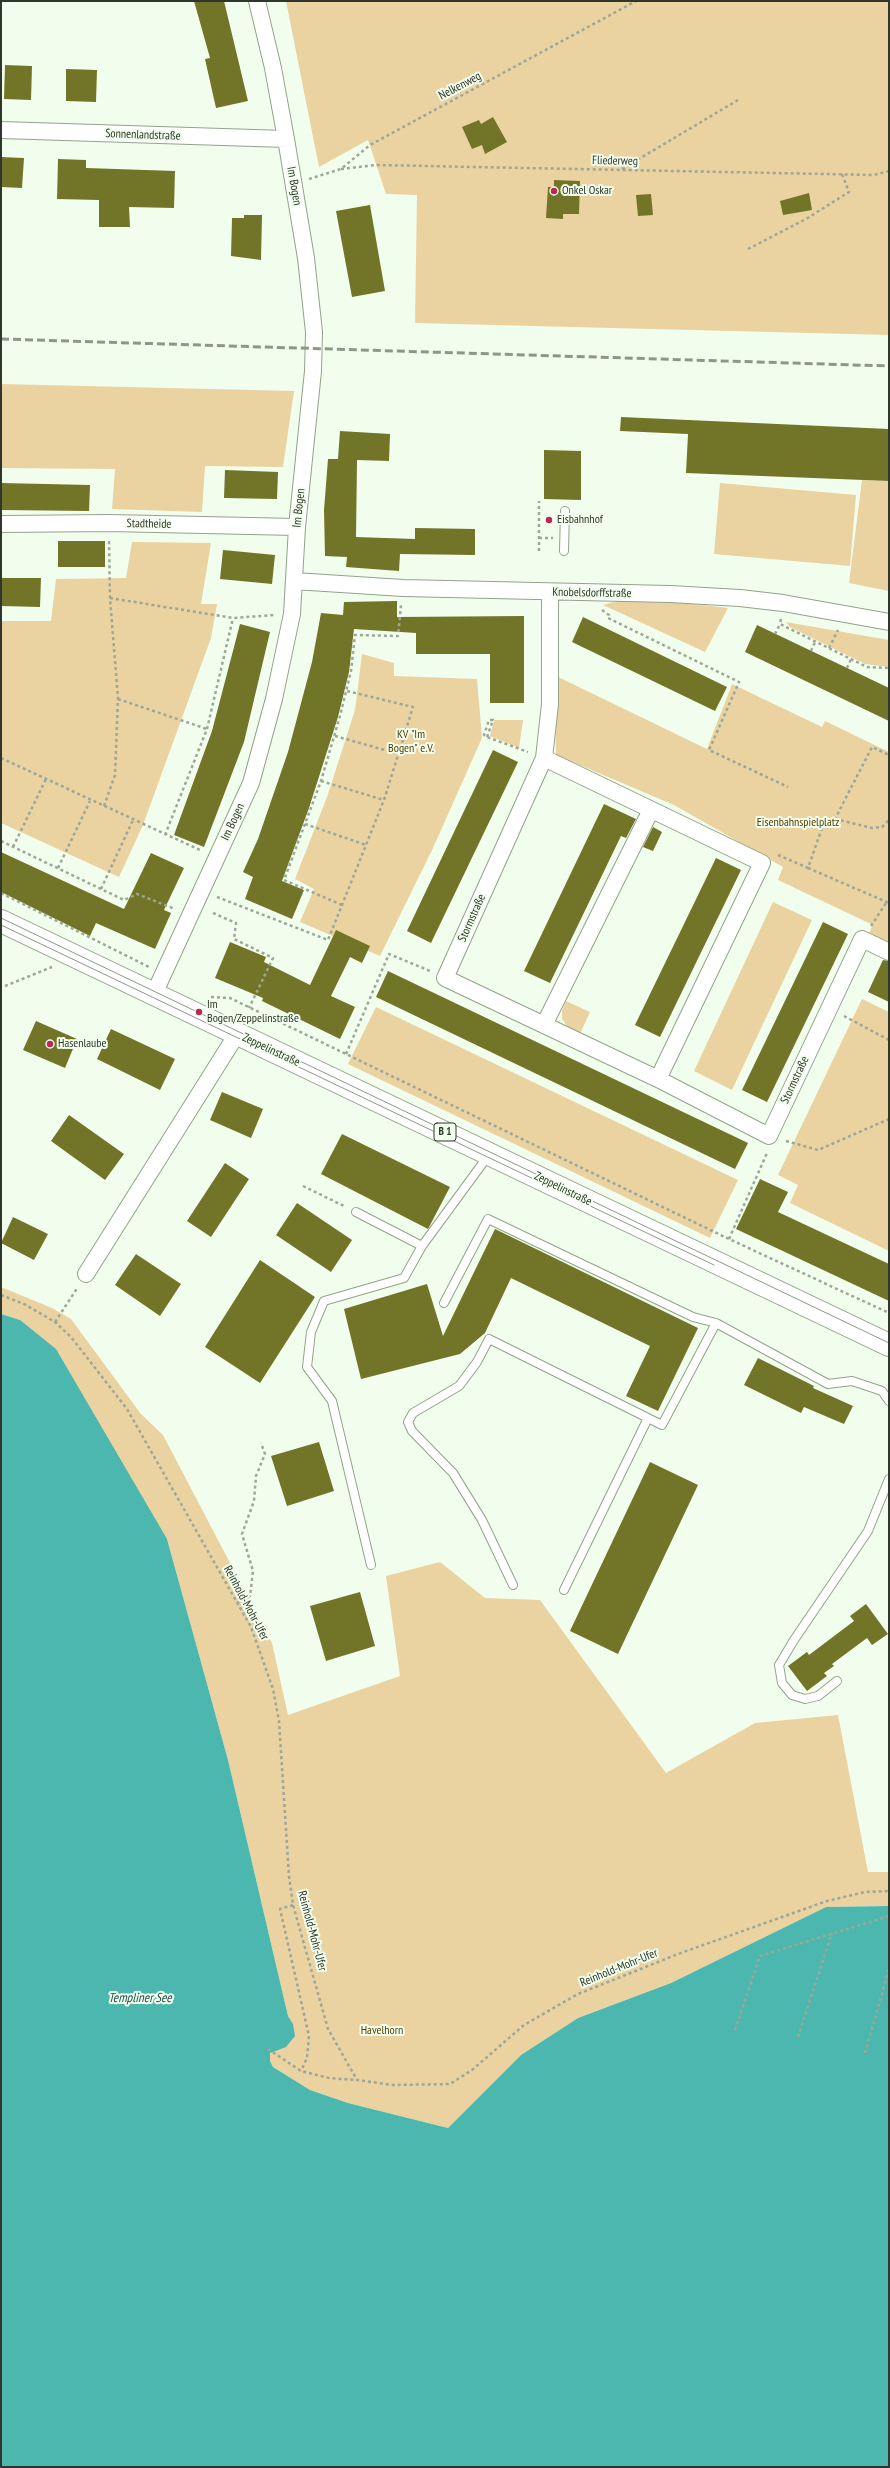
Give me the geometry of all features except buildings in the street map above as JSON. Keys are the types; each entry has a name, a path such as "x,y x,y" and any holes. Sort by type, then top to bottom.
{"main road":[{"name":"Zeppelinstraße","path":"1,921 76,957 159,984 237,1034 490,1153 889,1345"}],"street":[{"name":"Im Bogen","path":"159,984 251,783 274,699 292,614 297,527 313,380 314,332 306,258 294,184 273,68 257,1"},
{"name":"Sonnenlandstraße","path":"1,130 286,139"},
{"name":"Stadtheide","path":"1,524 110,523 297,527"},
{"name":"Knobelsdorffstraße","path":"294,581 403,588 550,593 670,594 783,603 889,622"},
{"name":"Stormstraße","path":"445,978 544,758 550,704 550,593"},
{"path":"544,758 762,863 658,1079"},
{"path":"544,1025 651,810"},
{"name":"Stormstraße","path":"769,1136 828,1008 862,939"},
{"path":"862,939 889,952"},
{"path":"445,978 658,1079 769,1136"},
{"name":"Zeppelinstraße","path":"86,1274 237,1034"}],"lane":[{"path":"564,551 565,511"},
{"path":"371,1565 332,1401 307,1366 312,1332 324,1301 404,1278 422,1246 490,1153"},
{"path":"356,1212 422,1246"},
{"path":"444,1303 488,1219 693,1317 716,1323 828,1384 852,1381 882,1391 889,1401"},
{"path":"513,1585 482,1520 453,1473 412,1430 408,1422 413,1413 459,1386 477,1362 490,1339 662,1425 716,1323"},
{"path":"564,1590 648,1418"},
{"path":"837,1681 818,1696 805,1699 792,1695 782,1683 779,1665 794,1640 868,1530 889,1479"}],"path":[{"name":"Nelkenweg","path":"294,184 341,169 370,145 636,1"},
{"path":"620,170 738,100"},
{"name":"Fliederweg","path":"341,169 376,165 874,175 889,171"},
{"path":"748,248 806,219 849,192 842,174"},
{"path":"539,551 540,501"},
{"path":"104,806 116,775 118,699 110,598 110,523"},
{"path":"342,905 284,880 321,781 347,691 355,635 398,636 403,588"},
{"path":"578,593 609,615 608,618 739,682 709,750 788,788"},
{"path":"110,598 233,618 292,614"},
{"path":"775,634 780,624 783,603"},
{"path":"165,835 207,729 233,618"},
{"path":"780,624 867,666 889,668"},
{"path":"811,651 816,642"},
{"path":"847,668 851,659"},
{"path":"202,891 328,940 384,800 413,707 347,691"},
{"path":"118,699 207,729"},
{"path":"487,737 493,720 489,720 484,735 487,737 544,758"},
{"path":"334,736 399,754"},
{"path":"808,868 822,828 835,818 872,746 889,755"},
{"path":"2,759 90,801 217,857"},
{"path":"13,847 46,779"},
{"path":"321,781 384,800"},
{"path":"58,868 90,801"},
{"path":"835,818 872,828 882,826 889,820"},
{"path":"100,889 133,820"},
{"path":"306,824 366,845"},
{"path":"1,841 124,900 137,894 190,915"},
{"path":"762,863 768,850 888,903 862,939"},
{"path":"1,893 159,984"},
{"path":"213,913 236,923 234,939 273,958 249,1008"},
{"path":"346,1054 389,954 445,978"},
{"path":"5,986 76,957"},
{"path":"206,995 213,998 230,998 729,1239 889,1313"},
{"path":"828,1008 889,1040"},
{"path":"729,1239 768,1148 769,1136 818,1150 889,1119"},
{"path":"303,1186 356,1212"},
{"path":"55,1322 86,1274"},
{"name":"Reinhold-Mohr-Ufer","path":"1,1295 24,1304 55,1322 71,1337 127,1410 237,1603 257,1641 273,1689 279,1721 288,1868 293,1905 328,2029 357,2080 393,2084 450,2084 472,2070 524,2025 578,1994 678,1954 827,1902 865,1892 889,1891"},
{"path":"237,1603 250,1596 253,1571 242,1534 254,1501 256,1476 265,1454 261,1443"},
{"path":"293,1905 280,1909 309,2036 307,2058 301,2071"},
{"path":"736,2030 760,1956 889,1916"},
{"path":"798,2037 832,1933"},
{"path":"865,2053 889,1969"},
{"path":"268,2049 301,2071 329,2078 357,2080"}],"green space":[{"path":"286,1 889,1 889,335 415,323 417,195 386,194 368,140 319,167"},
{"path":"1,384 294,391 283,467 205,466 202,512 112,509 115,469 1,468"},
{"path":"862,480 889,481 889,591 849,583"},
{"path":"720,483 856,495 850,566 714,554"},
{"path":"132,542 211,543 201,604 217,604 211,638 143,825 119,877 1,823 1,621 51,621 56,579 126,578"},
{"path":"617,601 669,601 728,608 705,652 603,605"},
{"path":"786,622 889,640 889,667 865,664 790,627"},
{"name":"KV \"Im Bogen\" e.V.","path":"362,654 394,663 394,676 477,679 482,738 433,848 380,956 300,922 314,889 295,879 327,797 355,710"},
{"name":"Eisenbahnspielplatz","path":"554,675 707,749 732,684 822,727 825,721 889,752 889,943 869,933 873,925 778,880 783,867 674,805 556,755"},
{"path":"494,720 523,720 519,748 490,736"},
{"path":"773,902 812,920 732,1090 694,1071"},
{"path":"862,999 889,1012 889,1251 790,1203 798,1185 778,1175"},
{"path":"566,1001 590,1012 580,1034 569,1029 562,1019 562,1011"},
{"path":"376,1007 738,1180 710,1238 348,1064"},
{"name":"Havelhorn","path":"1,1287 52,1308 71,1319 141,1414 163,1435 272,1643 288,1715 400,1676 386,1576 440,1562 485,1598 540,1600 666,1773 755,1723 838,1715 868,1872 889,1872 889,1906 826,1907 671,1983 578,2018 521,2055 448,2128 348,2103 310,2090 273,2067 270,2061 270,2053 293,2024 288,2016 228,1760 167,1539 20,1320 1,1314"}],"water":[{"name":"Templiner See","path":"1,1314 20,1320 56,1349 167,1539 228,1760 288,2016 293,2024 295,2036 286,2047 270,2053 270,2061 273,2067 310,2090 348,2103 448,2128 521,2055 578,2018 671,1983 826,1907 889,1906 889,2467 1,2467"}],"tram line":[{"path":"1,918 889,1343"},
{"path":"1,925 714,1265"}],"railway":[{"path":"1,339 889,366"}],"place":[{"name":"Onkel Oskar","path":"554,191"},
{"name":"Eisbahnhof","path":"549,520"},
{"name":"Im Bogen/Zeppelinstraße","path":"199,1012"},
{"name":"Hasenlaube","path":"50,1044"}]}
